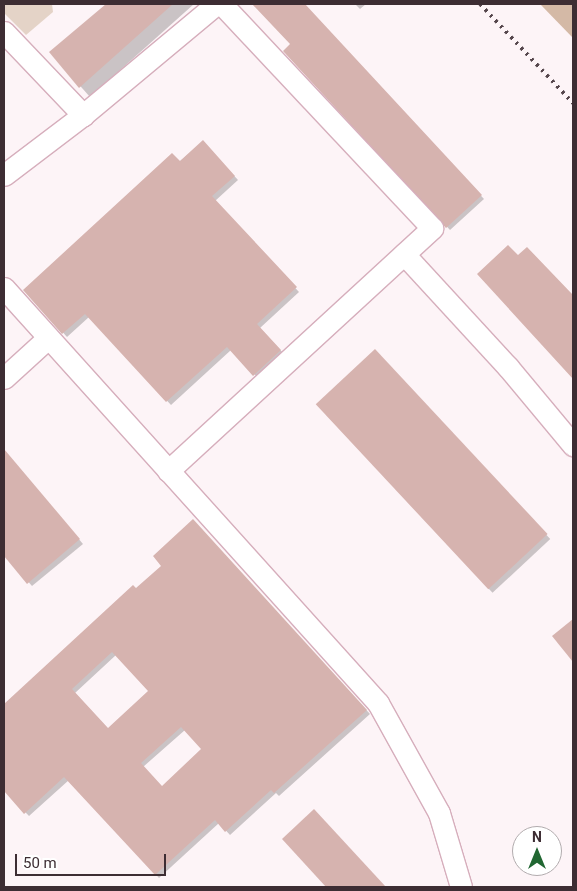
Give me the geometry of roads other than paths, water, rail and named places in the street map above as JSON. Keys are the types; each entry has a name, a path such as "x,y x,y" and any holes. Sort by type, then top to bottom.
{"lane":[{"path":"4,175 83,115 216,4"},
{"path":"168,471 432,228 222,4"},
{"path":"4,32 83,115"},
{"path":"404,254 508,367 573,445"},
{"path":"4,288 378,703 438,813 461,887"},
{"path":"4,378 48,338"}],"railway":[{"path":"480,4 573,103"}]}
